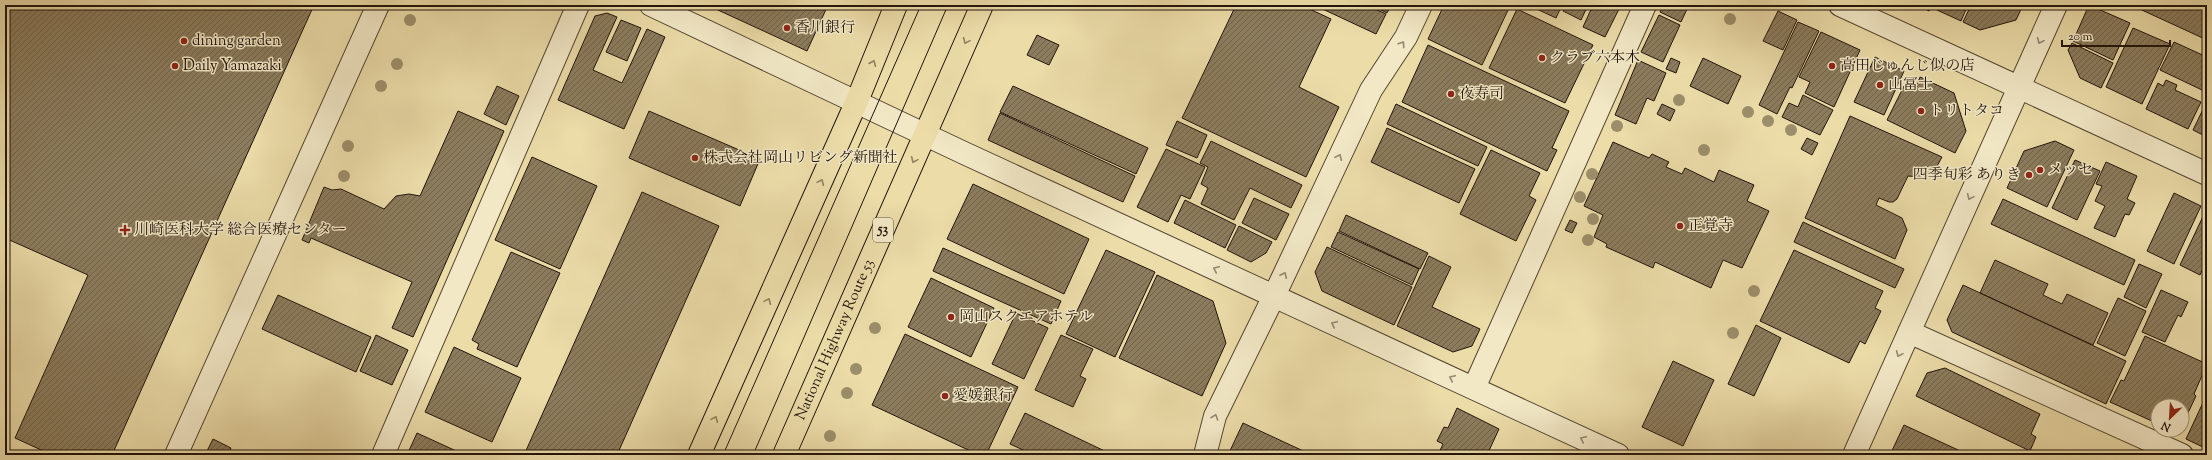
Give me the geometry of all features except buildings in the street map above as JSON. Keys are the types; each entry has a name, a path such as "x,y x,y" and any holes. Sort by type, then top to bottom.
{"highway":[{"path":"699,455 857,101 896,5"},
{"name":"National Highway Route 53","path":"784,455 982,5"}],"street":[{"path":"176,455 378,5"},
{"path":"383,455 578,5"},
{"path":"651,5 925,134 1618,455"},
{"path":"1205,455 1215,416 1274,296 1371,90 1406,37 1421,5"},
{"path":"1474,388 1645,5"},
{"path":"1840,5 2207,174"},
{"path":"1854,455 2056,5"},
{"path":"1909,332 2182,455"}],"tram line":[{"path":"723,455 921,5"},
{"path":"753,455 948,5"}],"place":[{"name":"香川銀行","path":"787,28"},
{"name":"dining garden","path":"184,41"},
{"name":"クラブ六本木","path":"1542,58"},
{"name":"Daily Yamazaki","path":"175,66"},
{"name":"高田じゅんじ似の店","path":"1832,66"},
{"name":"山冨士","path":"1880,85"},
{"name":"夜寿司","path":"1451,94"},
{"name":"トリトタコ","path":"1921,111"},
{"name":"株式会社岡山リビング新聞社","path":"695,158"},
{"name":"メッセ","path":"2040,170"},
{"name":"四季旬彩 ありき","path":"2029,175"},
{"name":"正覚寺","path":"1680,226"},
{"name":"川崎医科大学 総合医療センター","path":"125,230"},
{"name":"岡山スクエアホテル","path":"951,317"},
{"name":"愛媛銀行","path":"945,396"}]}
